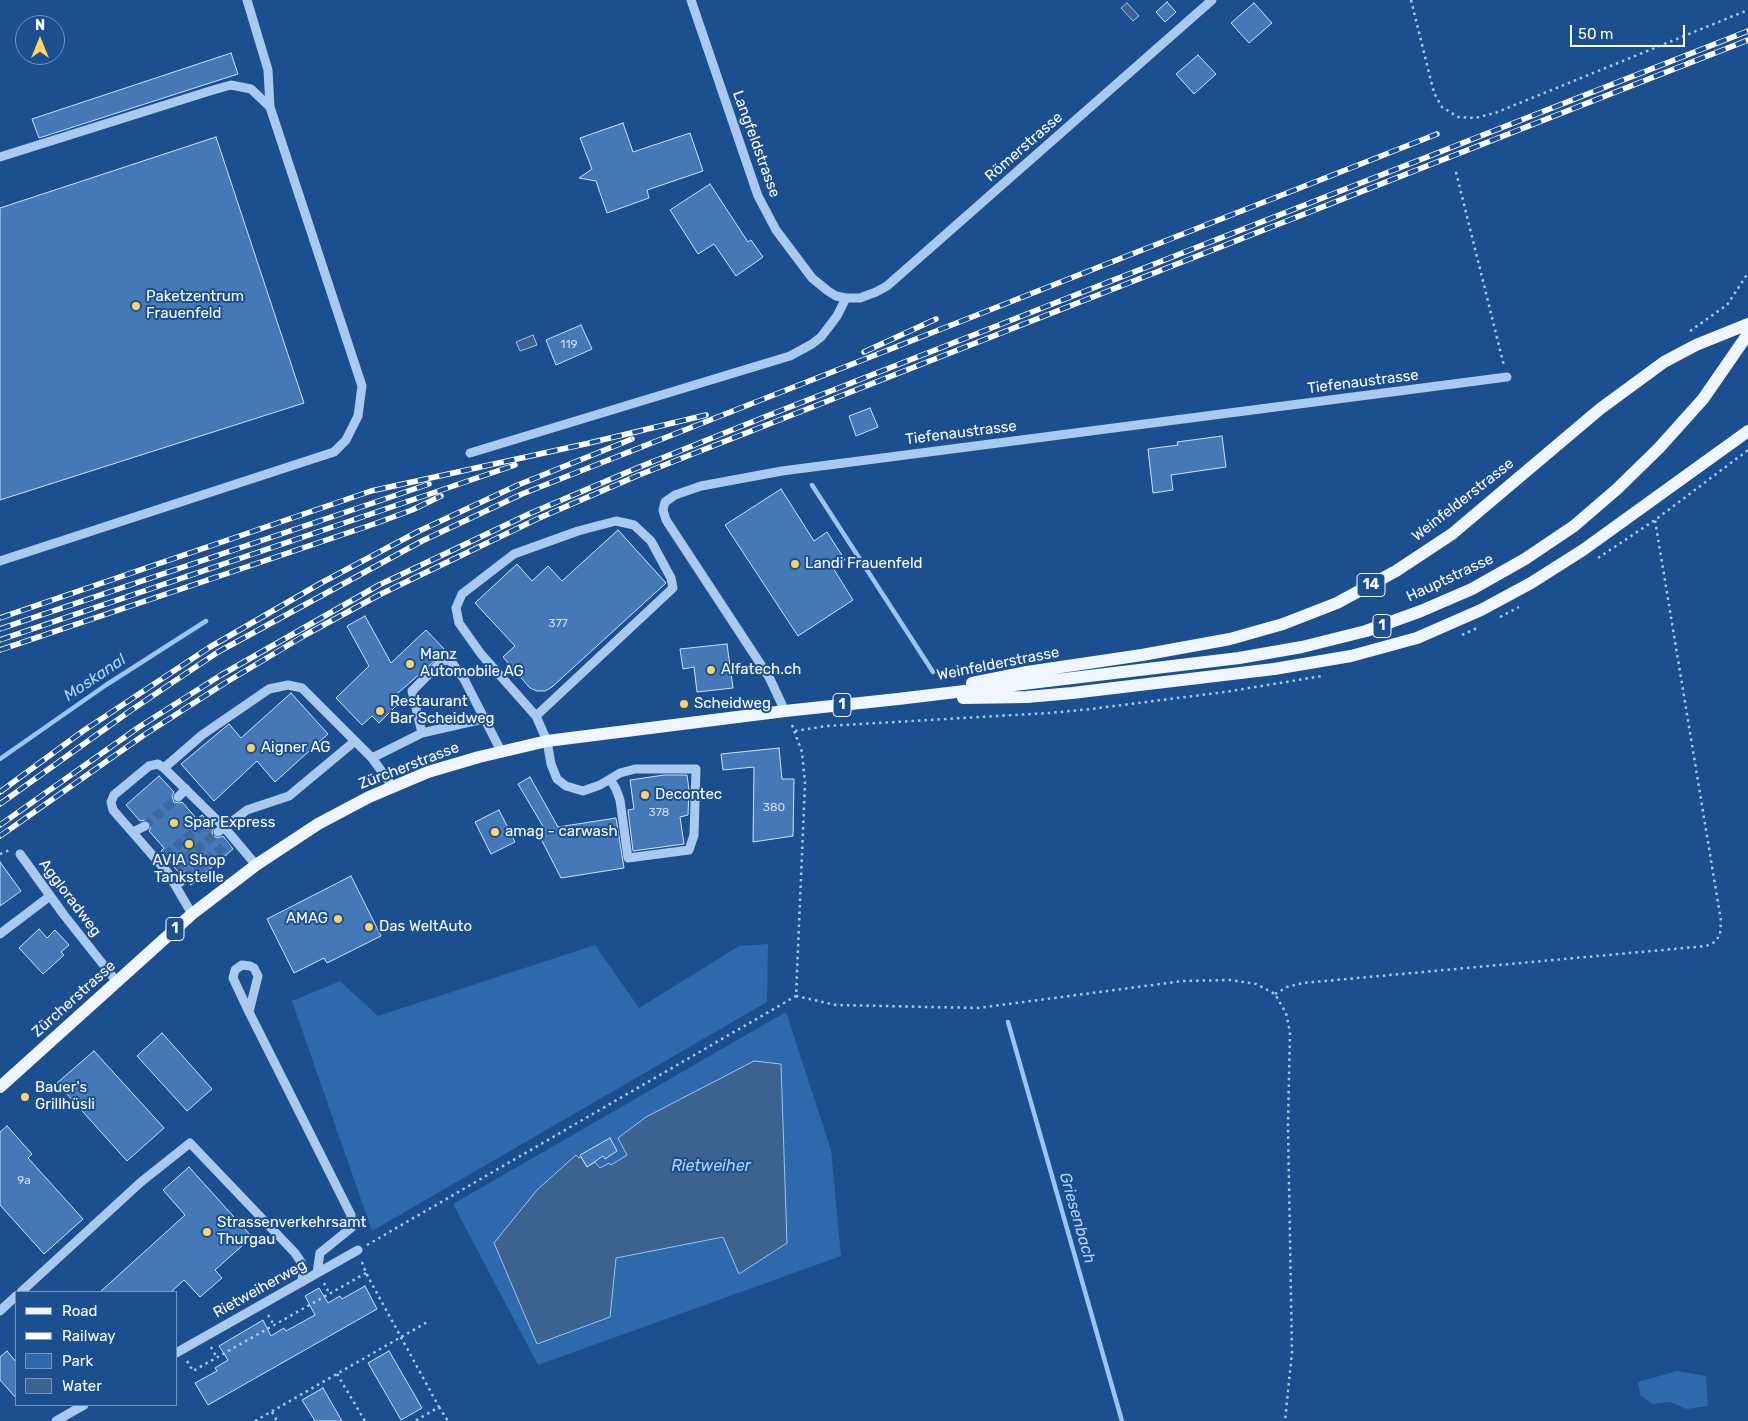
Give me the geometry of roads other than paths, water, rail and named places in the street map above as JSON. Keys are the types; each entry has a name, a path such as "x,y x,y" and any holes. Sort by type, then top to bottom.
{"main road":[{"name":"Weinfelderstrasse","path":"925,696 956,686 1027,672 1230,639 1283,624 1337,603 1396,571 1452,534 1600,409 1664,362 1696,345 1748,324"},
{"name":"Hauptstrasse","path":"925,696 1248,656 1302,647 1366,631 1421,611 1472,589 1574,526 1617,489 1659,448 1703,399 1748,334"},
{"name":"Weinfelderstrasse","path":"925,696 990,698 1072,693 1274,669 1351,656 1417,638 1481,610 1530,583 1583,550 1748,431"},
{"name":"Zürcherstrasse","path":"0,1087 192,914 256,865 318,824 369,798 428,772 501,752 547,742 785,711 925,696"}],"street":[{"path":"0,561 334,452 346,440 358,416 362,386 270,107 268,70 247,0"},
{"name":"Langfeldstrasse","path":"690,0 758,196 776,230 812,278 836,296 846,298"},
{"name":"Römerstrasse","path":"846,298 860,298 888,286 1212,0"},
{"path":"0,157 231,85 251,89 270,107"},
{"path":"470,453 790,356 812,344 820,337 837,316 846,298"},
{"name":"Tiefenaustrasse","path":"785,711 769,677 666,520 663,510 665,502 675,495 701,486 782,471 1507,377"},
{"path":"536,716 673,588 671,578 651,541 634,525 616,522 606,524 578,531 514,554 462,594 456,608 459,623 481,654 536,716 547,742 551,764 557,779 566,786 583,791 600,785 610,779 620,773 635,769 696,769 694,835 689,850 628,858 620,800 610,779"},
{"path":"422,733 412,691 442,661 450,660 464,679 501,752"},
{"path":"164,768 202,735 269,689 288,684 302,688 372,758 393,788"},
{"path":"372,758 422,733 483,719"},
{"path":"221,829 247,810 289,796 355,742"},
{"path":"192,914 176,886 172,870 133,832 113,810 110,802 114,795 149,766 158,764 164,768 186,789 231,841 256,865"},
{"path":"178,797 186,789"},
{"path":"133,832 145,826"},
{"name":"Aggloradweg","path":"20,854 117,982"},
{"path":"176,886 184,878"},
{"path":"0,934 50,896"},
{"path":"249,1012 258,976 254,968 242,965 235,970 233,978 249,1012 351,1215 351,1228 320,1253 319,1276"},
{"path":"22,1291 141,1182 190,1143 295,1253 302,1262 302,1282"},
{"name":"Rietweiherweg","path":"178,1352 302,1282 319,1276 358,1250"},
{"path":"0,1311 15,1297"},
{"path":"56,1421 82,1406"}],"water":[{"path":"1127,3 1139,16 1133,21 1121,8"},
{"path":"533,335 537,345 520,351 516,342"},
{"name":"Rietweiher","path":"754,1061 781,1064 787,1243 739,1274 723,1237 616,1258 610,1317 537,1344 494,1243 537,1190 576,1155 579,1158 581,1157 587,1167 595,1162 600,1168 609,1163 611,1165 627,1155 618,1138 646,1117"}],"waterway":[{"name":"Griesenbach","path":"812,485 933,672"},
{"name":"Moskanal","path":"0,759 106,685 206,621"},
{"name":"Griesenbach","path":"1008,1022 1122,1421"}],"tunnel":[{"path":"145,826 178,797"},
{"path":"165,856 208,820"},
{"path":"175,867 218,832"},
{"path":"185,878 228,843"}],"railway":[{"path":"0,825 139,727 221,675 379,585 531,513 767,416 1748,31"},
{"path":"0,836 144,735 225,683 307,634 381,594 537,519 639,475 1748,40"},
{"path":"0,804 130,711 218,652 422,541 522,494 1437,134"},
{"path":"864,352 936,319"},
{"path":"0,618 371,491 585,444 706,415"},
{"path":"0,792 83,731 210,647 321,583 419,531 518,485 632,439"},
{"path":"0,640 515,465"},
{"path":"0,629 429,484"},
{"path":"0,650 374,524 412,510 441,496"}],"place":[{"name":"Paketzentrum Frauenfeld","path":"136,306"},
{"name":"Landi Frauenfeld","path":"795,564"},
{"name":"Manz Automobile AG","path":"410,664"},
{"name":"Alfatech.ch","path":"711,670"},
{"name":"Scheidweg","path":"684,704"},
{"name":"Restaurant Bar Scheidweg","path":"380,711"},
{"name":"Aigner AG","path":"251,748"},
{"name":"Decontec","path":"645,795"},
{"name":"Spar Express","path":"174,823"},
{"name":"amag - carwash","path":"495,832"},
{"name":"AVIA Shop Tankstelle","path":"189,844"},
{"name":"AMAG","path":"338,919"},
{"name":"Das WeltAuto","path":"369,927"},
{"name":"Bauer's Grillhüsli","path":"25,1097"},
{"name":"Strassenverkehrsamt Thurgau","path":"207,1232"}]}
